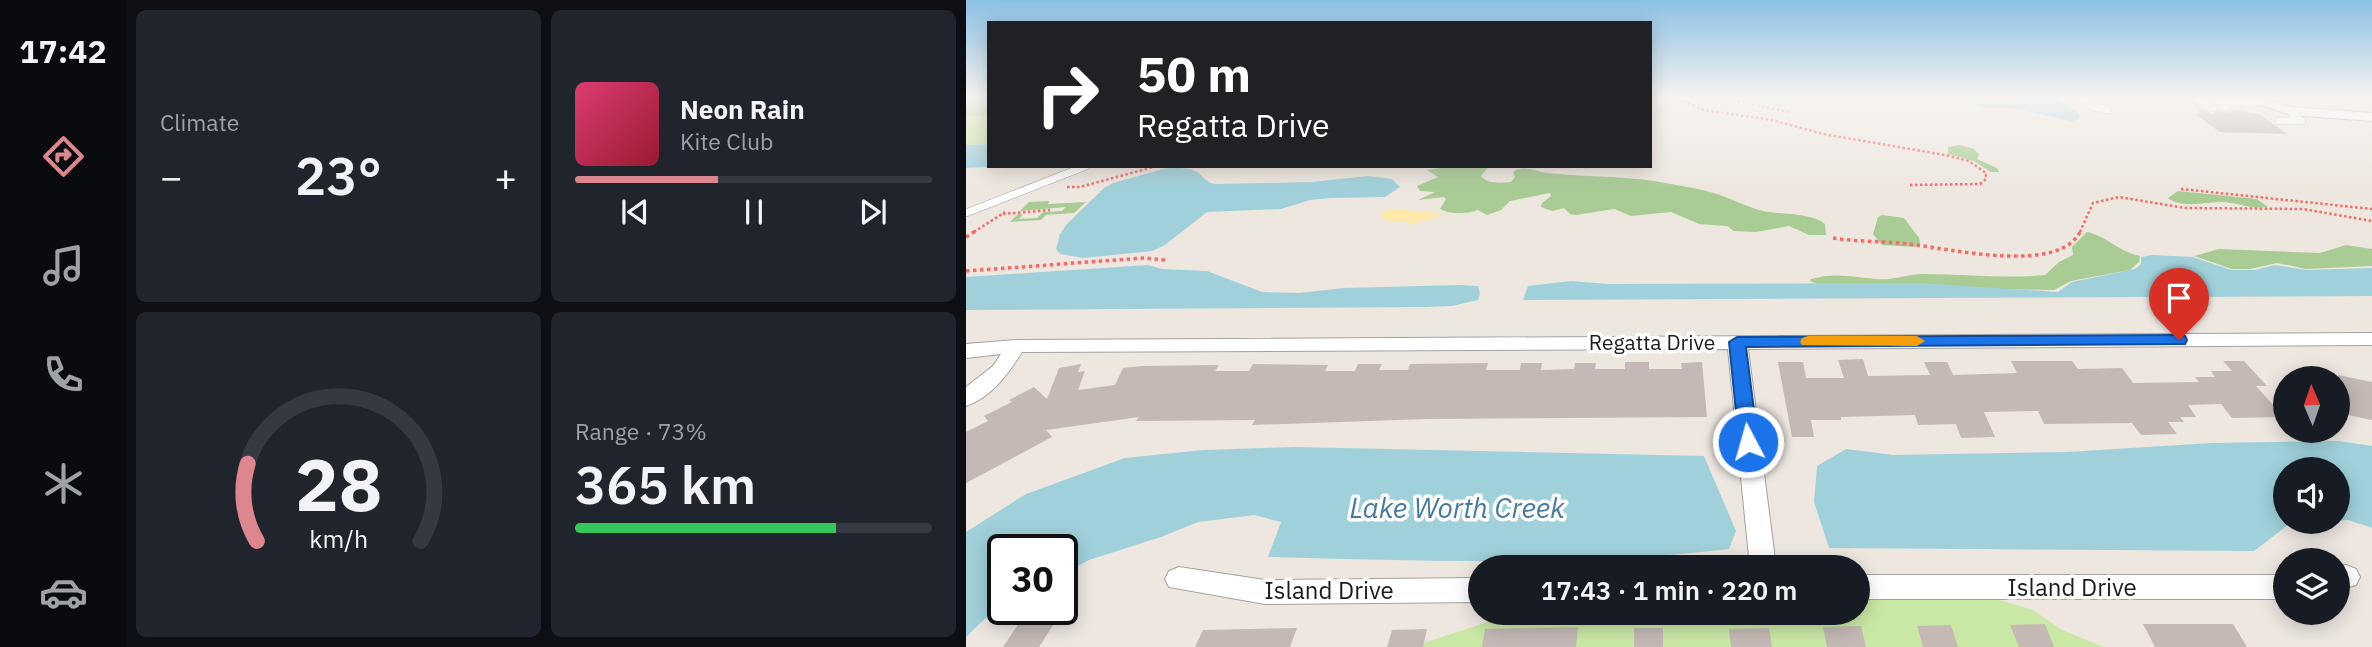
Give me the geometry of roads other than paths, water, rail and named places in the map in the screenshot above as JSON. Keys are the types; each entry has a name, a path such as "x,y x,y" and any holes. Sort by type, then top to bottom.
{"street":[{"name":"Regatta Drive","path":"966,351 1016,346 2372,339"},
{"path":"1737,342 1762,555"},
{"path":"966,398 1000,371 1016,346"},
{"name":"Island Drive","path":"1179,579 1265,592 1468,590"},
{"name":"Island Drive","path":"1870,587 2273,587"}],"lane":[{"path":"966,213 1081,168"}],"water":[{"path":"987,144 987,167 966,168 966,145"},
{"path":"1167,168 1190,169 1217,184 1313,182 1367,176 1392,179 1400,187 1385,197 1331,198 1310,200 1281,209 1207,212 1165,245 1152,251 1083,258 1060,254 1056,249 1060,234 1067,224 1104,188"},
{"path":"2141,257 2193,257 2231,270 2255,270 2275,265 2307,270 2372,268 2372,296 1523,300 1528,286 1571,281 1609,284 1918,283 2058,292 2072,282 2135,269 2141,264"},
{"path":"1148,265 1162,269 1207,271 1262,292 1299,293 1344,288 1460,285 1478,286 1480,294 1478,300 1452,306 1426,307 966,310 966,277"},
{"path":"2211,443 2350,443 2372,446 2372,528 2350,521 2350,457 2273,457 2273,534 2276,534 2254,551 1829,548 1814,502 1817,466 1846,449 1893,455 2067,452"},
{"name":"Lake Worth Creek","path":"1295,447 1704,456 1736,531 1729,549 1672,555 1468,555 1468,561 1441,561 1268,557 1281,522 1254,515 1198,522 1078,566 1078,534 987,534 987,617 966,637 966,532 1026,494 1125,458 1203,450"}]}
